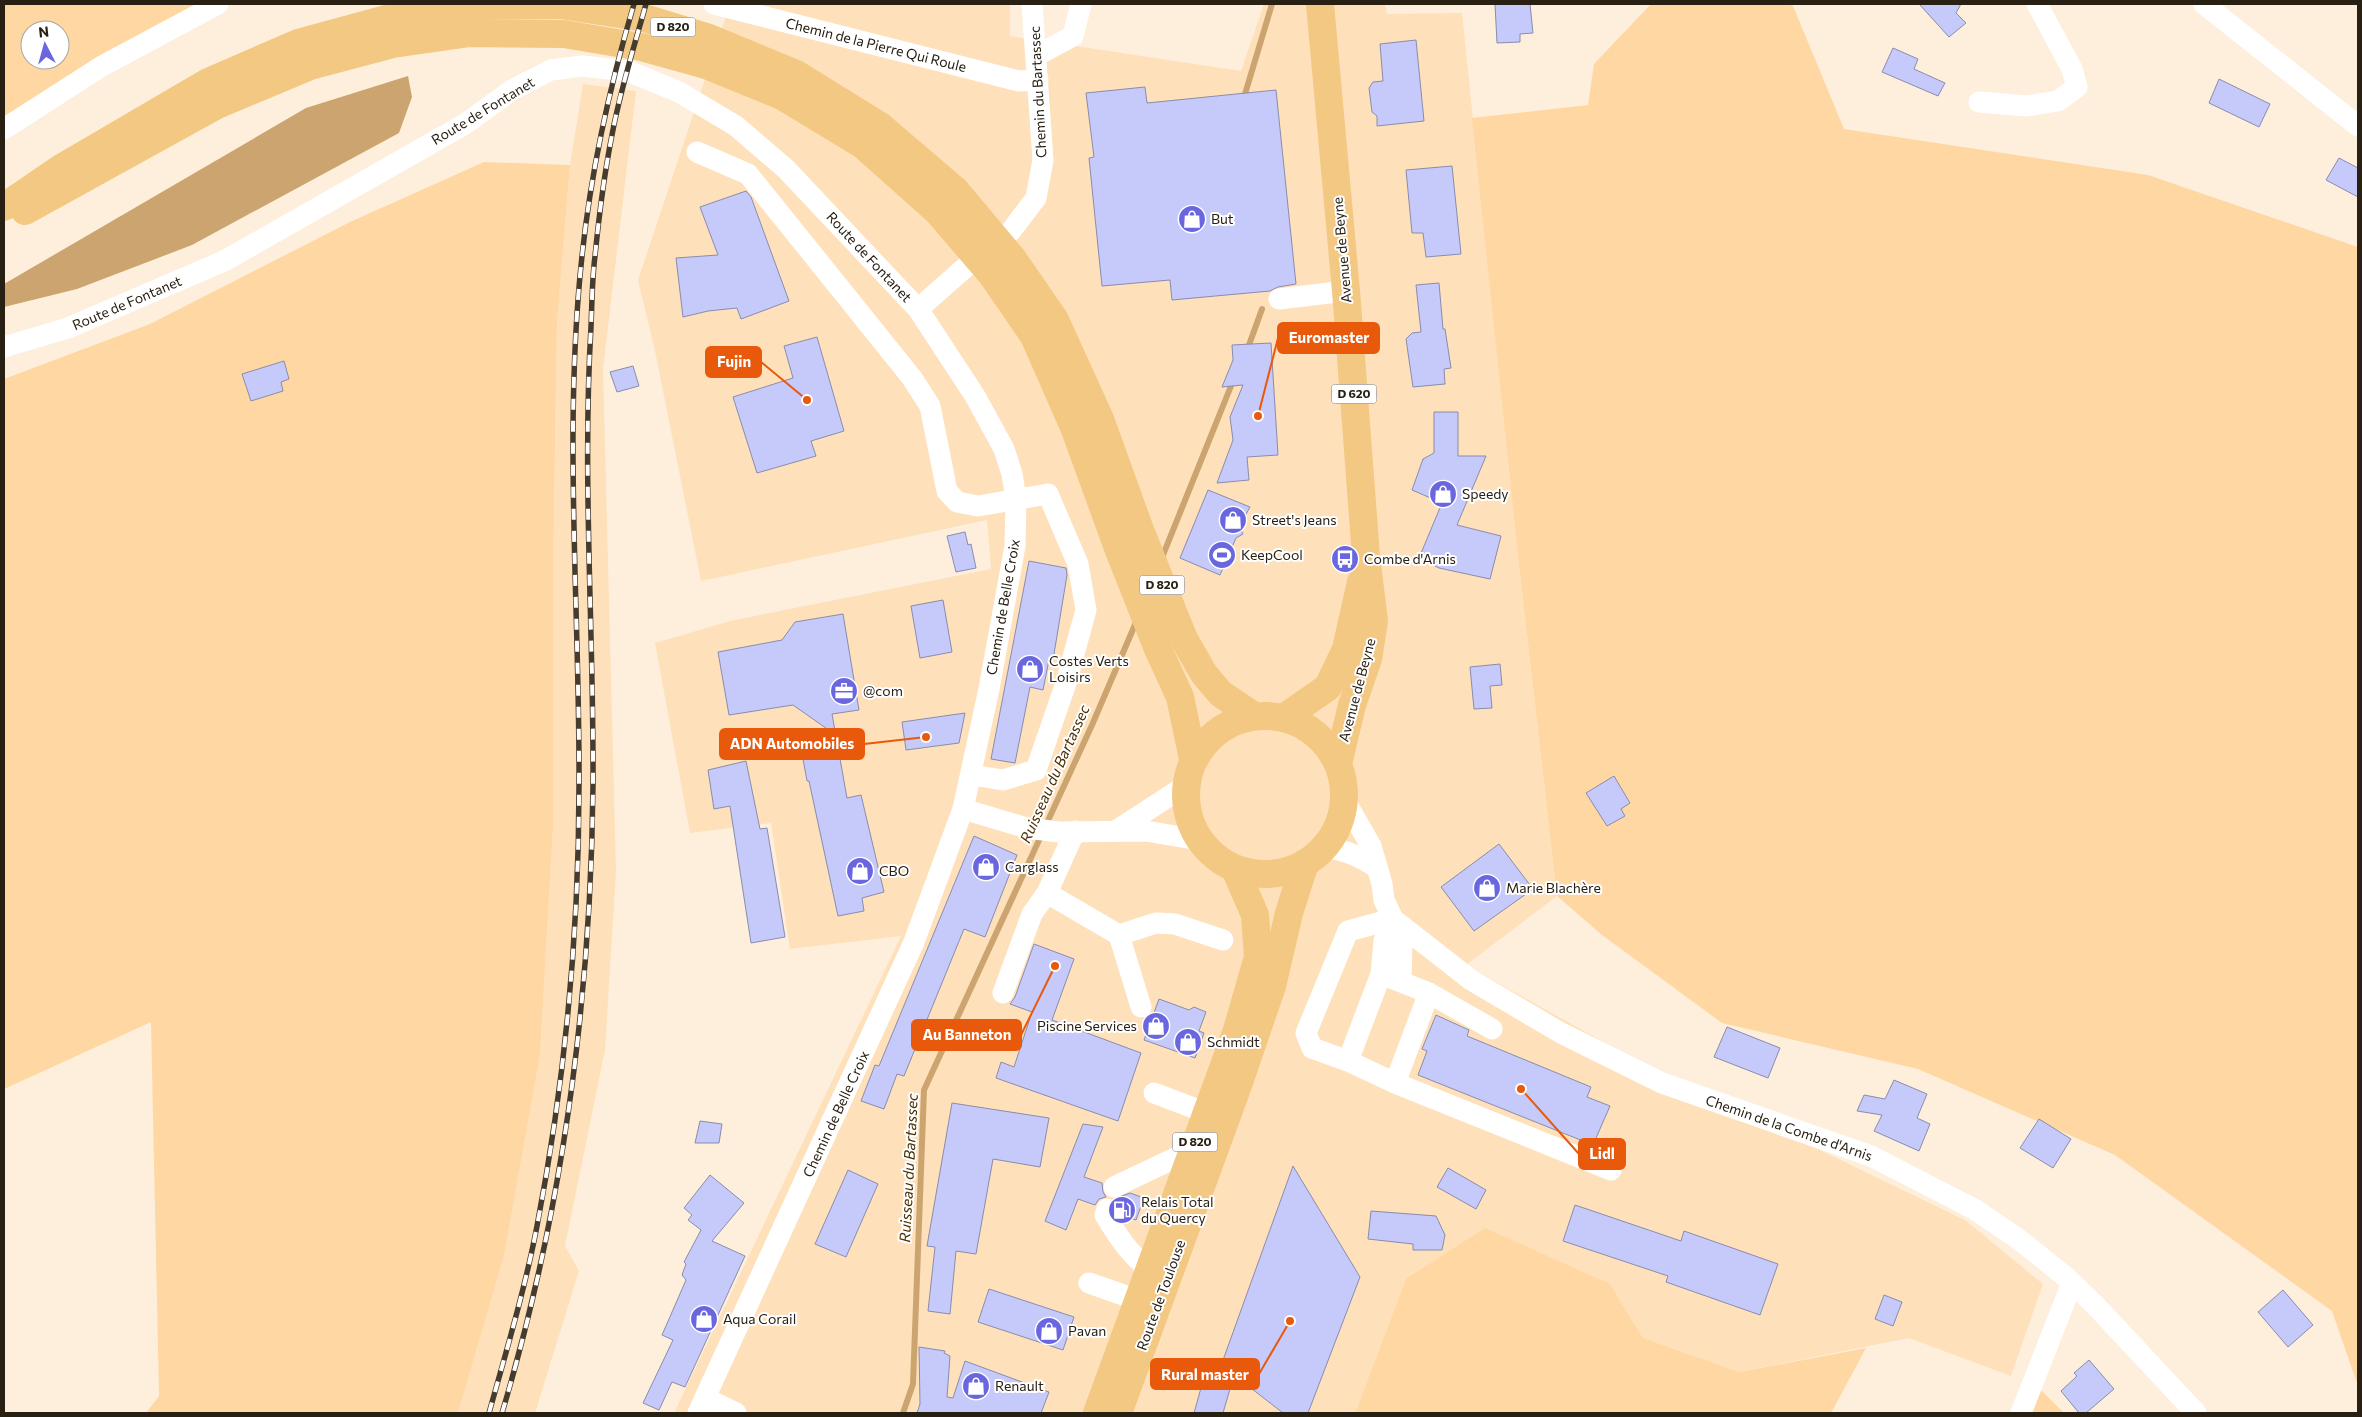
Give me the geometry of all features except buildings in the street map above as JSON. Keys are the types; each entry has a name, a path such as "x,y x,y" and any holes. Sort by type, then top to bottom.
{"main road":[{"name":"Avenue de Beyne","path":"1320,4 1346,291 1366,556 1374,621 1368,659 1352,705 1338,764"},
{"name":"D 820","path":"4,207 61,168 208,82 298,43 386,19 467,6 562,5 644,18 710,38 796,74 880,126 956,192 1013,259 1055,320 1100,419 1140,530 1184,639 1204,674 1221,694 1254,716"},
{"name":"D 820","path":"4,222 217,106 310,66 393,44 470,33 564,34 641,47 706,65 782,96 864,145 937,211 992,275 1034,336 1074,427 1118,548 1158,649 1180,697 1193,759"},
{"name":"Avenue de Beyne","path":"1284,717 1328,687 1346,649 1357,607 1366,556"},
{"path":"1254,716 1284,717 1307,727 1326,743 1338,764 1343,782 1344,800 1341,817 1334,833 1315,855 1282,872 1258,874 1235,869 1215,857 1199,840 1190,823 1185,805 1185,786 1193,759 1208,738 1230,723 1254,716"},
{"name":"Route de Toulouse","path":"1097,1413 1147,1303 1216,1116 1272,986 1289,912 1315,855"},
{"name":"Route de Toulouse","path":"1216,1116 1237,1030 1258,957 1255,915 1235,869"},
{"name":"Route de Toulouse","path":"1118,1413 1147,1303"}],"street":[{"path":"4,129 102,66 218,4"},
{"name":"Chemin de la Pierre Qui Roule","path":"714,4 1019,81 1038,80"},
{"name":"Chemin du Bartassec","path":"1011,231 1036,198 1043,160 1032,4"},
{"path":"1036,56 1073,36 1081,4"},
{"path":"1979,102 2028,106 2058,101 2077,87 2072,69 2037,4"},
{"path":"2204,4 2358,126"},
{"name":"Route de Fontanet","path":"4,347 68,328 226,260 465,124 512,90 552,70 582,66 628,71 679,92 736,126 786,169 918,309"},
{"path":"697,152 748,174 912,378 930,406 947,491 957,502 978,506 1048,494 1078,564 1086,610 1066,683 1036,770 1003,780 972,775"},
{"path":"918,309 968,265"},
{"path":"1279,299 1346,291"},
{"name":"Chemin de Belle Croix","path":"701,1406 914,942 963,809 972,775 1015,546 1016,499 1012,474 1004,449 975,396 918,309"},
{"path":"1117,830 1185,786"},
{"path":"1344,800 1371,846 1382,884 1384,900 1400,925 1402,942 1391,977 1348,1061"},
{"path":"963,809 1027,828 1067,832 1146,831 1199,840"},
{"path":"1003,993 1032,914 1047,893 1067,832"},
{"path":"1315,855 1342,850 1360,856 1378,868"},
{"path":"1047,893 1119,935 1141,1007"},
{"path":"1119,935 1156,923 1175,924 1222,940"},
{"path":"1400,925 1348,930 1306,1034 1312,1048 1348,1061 1395,1084 1611,1170"},
{"name":"Chemin de la Combe d'Arnis","path":"1400,925 1471,980 1544,1023 1662,1083 1871,1156 1974,1210 2017,1238 2072,1283 2196,1413"},
{"path":"1391,977 1430,993 1492,1029"},
{"path":"1395,1084 1430,993"},
{"path":"1154,1092 1216,1116"},
{"path":"1114,1187 1202,1153"},
{"path":"1107,1209 1105,1215 1121,1241 1158,1274"},
{"path":"1089,1283 1147,1303"},
{"path":"2021,1413 2072,1283"},
{"path":"701,1406 736,1413"}],"shaded area":[{"path":"4,4 225,4 4,126"},
{"path":"730,4 1010,4 1010,36 1241,71 1264,4 1385,4 1387,14 1462,13 1519,565 1557,896 1466,965 1646,1066 1965,1220 2043,1284 2011,1376 1909,1338 1739,1372 1643,1338 1610,1284 1406,1279 1355,1413 674,1413 901,936 790,949 771,823 690,833 655,643 730,621 991,569 987,520 701,581 655,351 638,280"},
{"path":"1651,4 1789,4 1793,6 1844,129 2148,175 2358,247 2358,1386 2332,1311 2115,1155 1918,1069 1722,1023 1602,935 1557,896 1519,565 1472,118 1588,105 1594,64"},
{"path":"408,76 412,97 399,133 192,245 77,289 4,307 4,284 306,108"},
{"path":"583,84 636,91 603,369 616,871 605,1050 565,1246 579,1271 535,1413 458,1413 504,1256 540,1055 553,828 553,578 557,323 570,165"},
{"path":"484,162 570,165 557,323 553,578 553,828 540,1055 504,1256 458,1413 146,1413 159,1396 151,1022 4,1089 4,379 150,324 350,222"},
{"path":"1485,1228 1610,1284 1643,1338 1739,1372 1866,1348 1831,1413 1355,1413 1406,1279"},
{"path":"2040,1389 2064,1413 2030,1413"}],"waterway":[{"name":"Ruisseau du Bartassec","path":"1245,94 1272,4"},
{"name":"Ruisseau du Bartassec","path":"1249,345 1262,309"},
{"name":"Ruisseau du Bartassec","path":"1161,560 1231,386"},
{"name":"Ruisseau du Bartassec","path":"903,1413 913,1384 924,1090 1092,725 1137,620"}],"railway":[{"path":"489,1413 532,1250 547,1171 563,1062 573,951 579,785 573,454 576,322 582,256 596,160 609,97 634,4"},
{"path":"502,1413 542,1259 570,1103 579,1024 587,945 593,785 588,499 589,384 593,274 602,196 615,119 646,4"}],"place":[{"name":"But","path":"1192,219"},
{"name":"Fujin","path":"807,400"},
{"name":"Euromaster","path":"1258,416"},
{"name":"Speedy","path":"1443,494"},
{"name":"Street's Jeans","path":"1233,520"},
{"name":"KeepCool","path":"1222,555"},
{"name":"Combe d'Arnis","path":"1345,559"},
{"name":"Costes Verts Loisirs","path":"1030,669"},
{"name":"@com","path":"844,691"},
{"name":"ADN Automobiles","path":"926,737"},
{"name":"Carglass","path":"986,867"},
{"name":"CBO","path":"860,871"},
{"name":"Marie Blachère","path":"1487,888"},
{"name":"Au Banneton","path":"1055,966"},
{"name":"Piscine Services","path":"1156,1026"},
{"name":"Schmidt","path":"1188,1042"},
{"name":"Lidl","path":"1521,1089"},
{"name":"Relais Total du Quercy","path":"1122,1210"},
{"name":"Aqua Corail","path":"704,1319"},
{"name":"Rural master","path":"1290,1321"},
{"name":"Pavan","path":"1049,1331"},
{"name":"Renault","path":"976,1386"}]}
